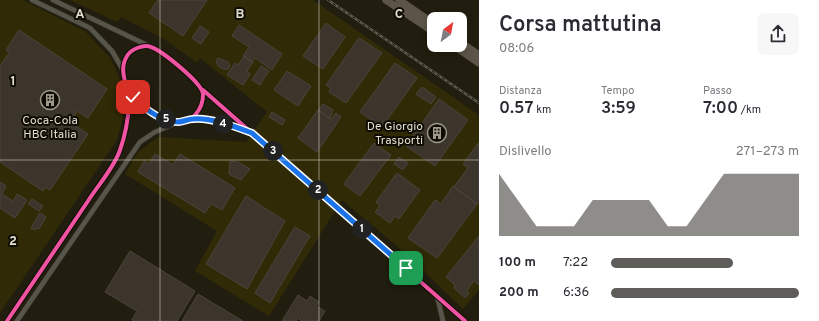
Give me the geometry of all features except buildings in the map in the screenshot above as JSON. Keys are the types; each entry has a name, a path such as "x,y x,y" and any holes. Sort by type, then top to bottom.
{"highway":[{"path":"386,0 427,27"},
{"path":"399,0 427,19"},
{"path":"467,47 479,55"},
{"path":"463,52 479,63"}],"street":[{"path":"7,321 120,152 129,104 123,70 112,51 90,28 32,0"},
{"path":"53,0 161,52 465,321"},
{"path":"123,70 128,55 135,49 150,46"},
{"path":"127,88 143,106 164,118 177,122"},
{"path":"192,118 202,102 203,90"},
{"path":"17,321 140,142 155,132 177,122 192,118 235,126 252,133"},
{"path":"437,296 443,321"}],"shaded area":[{"path":"0,0 23,0 86,32 111,59 119,77 123,100 123,118 117,140 0,313"},
{"path":"70,0 313,0 479,115 479,290 463,309 397,246 342,200 269,316 195,271 217,231 125,174 138,152 158,137 246,142 267,112 200,58 197,63 164,39 121,17 117,22"}],"railway":[{"path":"328,0 479,103"}],"cycle path":[{"path":"7,321 110,170 117,157 125,134 129,111 129,99 123,68 124,62 129,53 141,47 151,47 182,68 197,83 202,90 203,95 201,105 196,114 188,120 179,122 169,121 149,110 132,94 127,87"},
{"path":"203,90 465,321"}],"place":[{"name":"Coca-Cola HBC Italia","path":"50,100"},
{"name":"De Giorgio Trasporti","path":"437,133"}],"route":[{"path":"133,97 152,112 173,122 184,122 192,118 235,126 252,133 406,268"}]}
